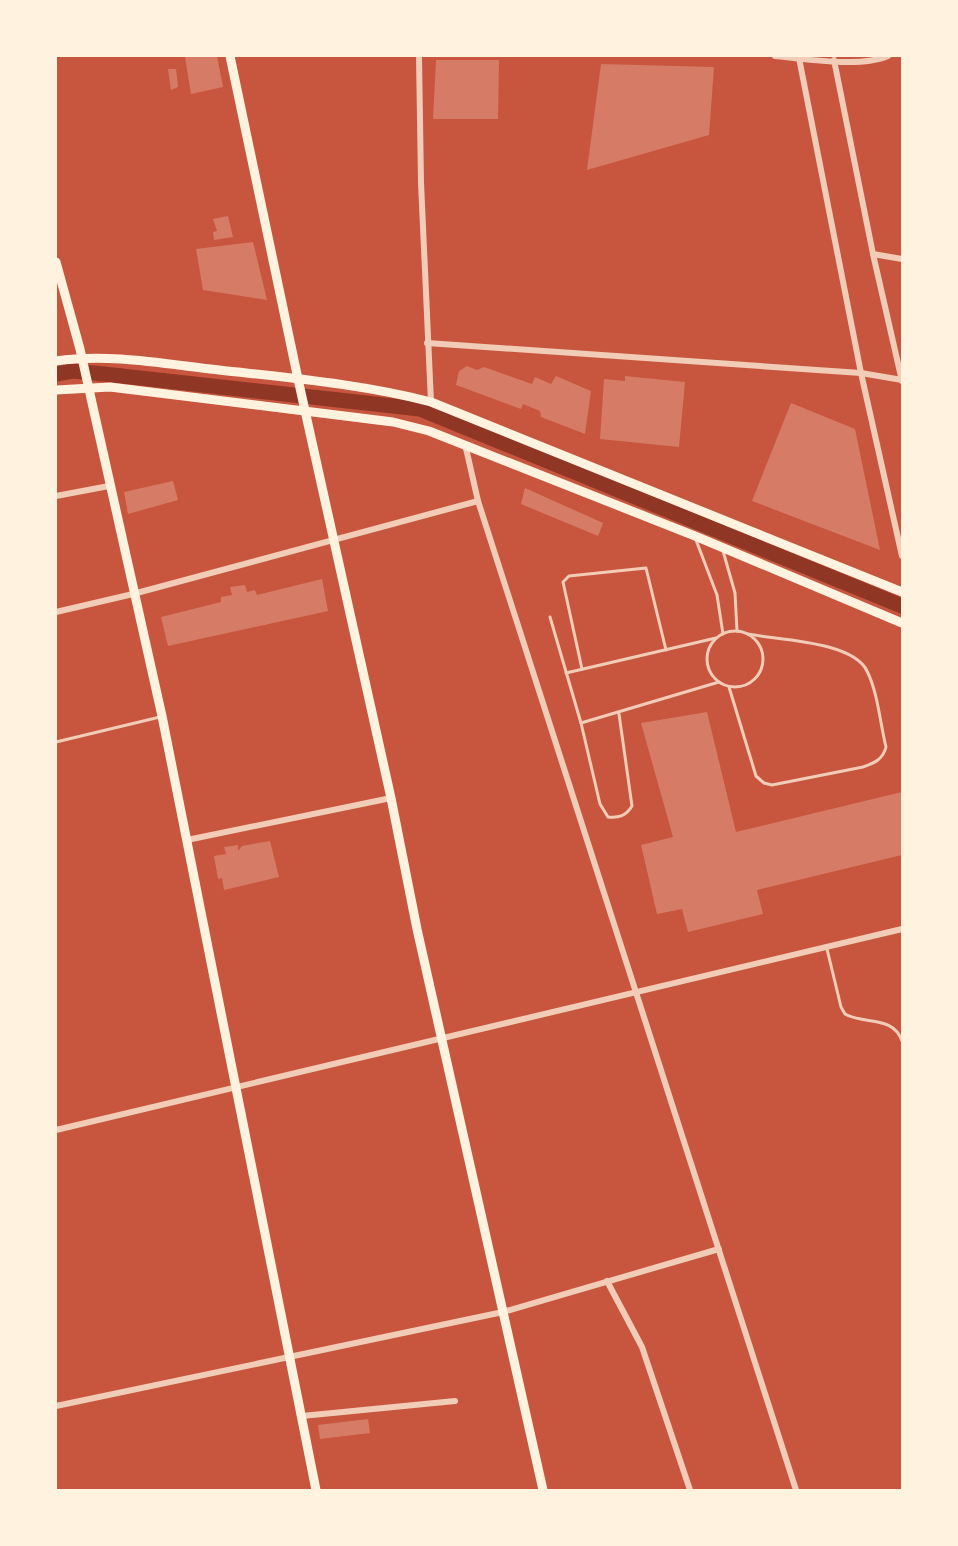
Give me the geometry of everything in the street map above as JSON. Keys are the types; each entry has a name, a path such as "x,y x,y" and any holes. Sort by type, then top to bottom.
{"main road":[{"path":"230,56 298,380 392,798 441,1037 543,1491"},
{"path":"56,264 88,385 162,716 316,1491"},
{"path":"56,361 82,361 298,380 396,393 431,402 903,592"},
{"path":"56,390 88,385 111,387 393,422 465,444 695,536 903,623"}],"street":[{"path":"419,56 427,343 431,402"},
{"path":"775,56 834,60 865,60 888,56"},
{"path":"799,58 861,373 903,555"},
{"path":"427,343 861,373 902,380 873,254 834,60"},
{"path":"873,254 903,259"},
{"path":"465,444 478,501 796,1491"},
{"path":"56,496 109,486"},
{"path":"56,612 134,594 478,501"},
{"path":"187,840 392,798"},
{"path":"56,1130 903,929"},
{"path":"56,1406 503,1312 719,1249"},
{"path":"607,1281 642,1347 690,1491"},
{"path":"302,1416 455,1401"}],"lane":[{"path":"695,536 717,595 723,634"},
{"path":"722,548 735,593 737,632"},
{"path":"582,669 563,582 569,576 646,568 666,650"},
{"path":"550,617 581,723 600,804 608,817 617,818 629,812 632,806 619,714"},
{"path":"566,673 737,632 834,648 859,659 868,672 886,747 885,753 875,763 863,767 772,785 764,783 756,776 729,687"},
{"path":"716,638 708,652 707,664 711,674 719,682 729,687 749,684 761,669 761,649 748,634"},
{"path":"581,723 619,714 719,682"},
{"path":"56,742 162,716"},
{"path":"827,948 841,1007 845,1014 892,1026 900,1033 903,1041"}],"building":[{"path":"217,56 223,87 191,94 185,57"},
{"path":"436,60 499,60 498,119 433,119"},
{"path":"601,64 714,67 709,135 587,170"},
{"path":"168,69 176,69 178,87 171,90"},
{"path":"228,216 233,237 214,240 213,232 217,231 213,219"},
{"path":"253,242 267,300 203,290 196,249"},
{"path":"467,366 477,370 484,367 532,384 535,377 551,384 556,376 591,391 585,434 541,417 540,411 523,404 521,409 456,385 459,371"},
{"path":"625,376 685,382 679,447 600,439 604,379 625,381"},
{"path":"791,403 855,429 880,550 752,501"},
{"path":"173,481 178,500 128,514 124,492"},
{"path":"525,488 603,523 598,536 521,504"},
{"path":"322,579 328,611 168,646 161,617 221,602 221,597 232,595 230,587 245,585 247,592 255,590 257,595"},
{"path":"707,712 736,832 902,792 902,855 757,890 763,914 688,932 682,909 657,914 641,845 673,837 641,723"},
{"path":"270,841 279,877 224,890 222,878 218,879 214,856 226,854 224,847 238,845 238,851 242,846"},
{"path":"368,1419 370,1433 320,1439 318,1425"}],"waterway":[{"path":"56,374 73,371 420,409 902,606"}]}
